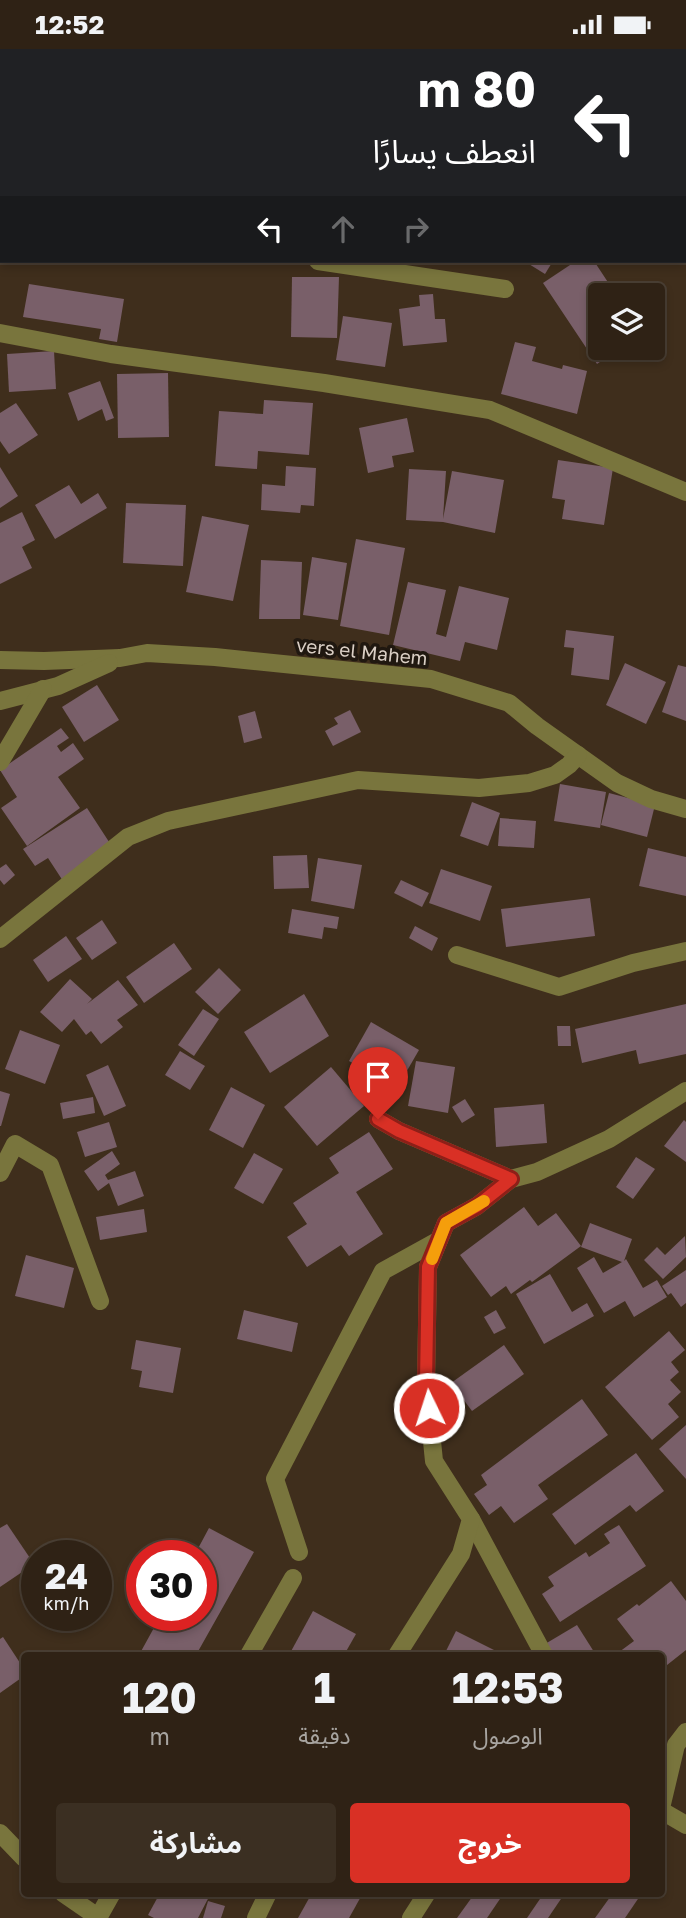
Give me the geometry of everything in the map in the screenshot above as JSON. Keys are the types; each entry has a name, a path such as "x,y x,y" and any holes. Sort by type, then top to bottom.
{"street":[{"path":"330,263 505,289"},
{"path":"0,333 111,354 324,383 490,410 686,492"},
{"name":"vers el Mahem","path":"0,660 120,658 147,653 215,657 431,680 509,703 617,783 651,799 686,809"},
{"path":"0,701 58,686 120,658"},
{"path":"0,762 43,689"},
{"path":"0,939 128,837 168,821 358,779 479,788 529,783 555,775 578,755"},
{"path":"457,955 559,987 633,963 686,951"},
{"path":"542,1652 471,1519 434,1461 426,1382 428,1267 446,1223 477,1206 511,1179 537,1172 609,1139 686,1091"},
{"path":"378,1119 399,1131 511,1179"},
{"path":"0,1173 15,1144 50,1165 100,1301"},
{"path":"299,1552 275,1479 383,1271 439,1240"},
{"path":"399,1652 461,1553 471,1519"},
{"path":"251,1652 293,1579"},
{"path":"665,1791 676,1745 686,1733"},
{"path":"665,1813 686,1825"},
{"path":"0,1833 21,1855"},
{"path":"69,1897 98,1918 110,1897"},
{"path":"256,1918 266,1897"},
{"path":"411,1918 424,1897"}],"building":[{"path":"527,263 552,263 545,274"},
{"path":"573,263 595,263 608,283 588,283 588,350 543,283"},
{"path":"292,277 339,277 337,338 291,337"},
{"path":"29,284 124,299 117,342 99,339 101,329 23,317"},
{"path":"433,294 435,319 445,319 447,342 403,346 399,309 420,306 419,295"},
{"path":"343,316 392,323 385,367 336,360"},
{"path":"515,342 536,347 532,361 562,369 563,365 587,371 577,414 501,394"},
{"path":"54,351 56,389 9,392 7,354"},
{"path":"168,373 169,437 118,438 117,374"},
{"path":"100,381 114,418 106,421 102,409 78,421 68,393"},
{"path":"264,400 313,403 309,455 258,451 257,469 215,466 219,411 263,414"},
{"path":"16,403 38,435 9,454 0,441 0,413"},
{"path":"407,418 414,452 392,456 394,467 368,473 359,428"},
{"path":"558,460 613,468 604,525 562,519 565,500 552,498"},
{"path":"286,466 316,468 314,506 301,505 300,513 261,510 262,484 285,486"},
{"path":"0,467 18,496 0,508"},
{"path":"409,469 446,471 443,519 452,471 504,480 495,533 443,522 406,520"},
{"path":"69,485 81,504 98,493 107,508 55,539 35,505"},
{"path":"126,503 186,505 183,566 123,563"},
{"path":"22,512 35,540 22,547 32,568 0,584 0,523"},
{"path":"202,516 249,525 233,601 186,592"},
{"path":"356,539 405,548 389,635 340,626"},
{"path":"312,557 347,563 338,620 303,615"},
{"path":"261,560 302,562 300,619 259,619"},
{"path":"408,582 446,590 436,634 446,637 459,586 509,598 497,650 465,642 460,661 393,645"},
{"path":"566,630 614,636 609,680 571,675 574,648 564,647"},
{"path":"625,663 666,682 646,724 606,705"},
{"path":"678,665 686,667 686,721 662,712"},
{"path":"97,685 119,720 84,742 62,707"},
{"path":"350,710 361,732 333,746 325,731 338,724 334,718"},
{"path":"255,711 262,738 244,743 238,716"},
{"path":"61,728 69,738 57,746 61,752 73,743 84,759 58,777 80,808 27,846 1,808 17,797 0,770"},
{"path":"560,784 606,792 600,828 554,821"},
{"path":"609,793 655,805 647,837 601,825"},
{"path":"472,802 500,813 488,846 460,836"},
{"path":"87,808 113,848 63,881 48,858 35,866 23,849"},
{"path":"500,818 536,821 534,848 498,846"},
{"path":"648,848 686,857 686,896 639,886"},
{"path":"307,855 309,888 274,889 273,856"},
{"path":"318,858 362,865 354,909 311,901"},
{"path":"6,864 15,875 4,885 0,880 0,868"},
{"path":"441,869 492,886 480,921 429,903"},
{"path":"401,880 429,893 422,907 394,893"},
{"path":"590,898 595,936 506,947 501,909"},
{"path":"292,909 339,917 337,929 324,927 322,939 288,933"},
{"path":"102,920 117,943 92,960 76,938"},
{"path":"415,926 438,938 432,951 409,938"},
{"path":"66,936 82,959 48,982 33,960"},
{"path":"174,943 192,969 144,1003 126,977"},
{"path":"219,968 241,990 218,1014 195,992"},
{"path":"70,979 92,999 87,1004 118,980 138,1005 117,1020 123,1027 101,1044 91,1031 86,1035 74,1019 62,1032 40,1012"},
{"path":"304,994 329,1036 270,1073 244,1032"},
{"path":"686,1004 686,1054 639,1064 636,1050 582,1063 575,1029"},
{"path":"203,1009 219,1019 194,1056 178,1045"},
{"path":"371,1022 419,1050 397,1088 349,1061"},
{"path":"557,1026 570,1026 571,1046 558,1046"},
{"path":"20,1030 60,1045 45,1084 5,1069"},
{"path":"180,1051 205,1066 190,1090 165,1075"},
{"path":"416,1061 455,1067 448,1113 408,1106"},
{"path":"108,1065 126,1106 104,1116 86,1075"},
{"path":"331,1067 364,1106 317,1146 284,1107"},
{"path":"231,1087 265,1105 243,1148 209,1130"},
{"path":"0,1091 10,1094 1,1126 0,1126"},
{"path":"93,1097 95,1113 63,1119 60,1103"},
{"path":"465,1099 475,1115 462,1123 452,1107"},
{"path":"544,1104 547,1143 496,1147 494,1108"},
{"path":"684,1120 686,1122 686,1162 664,1146"},
{"path":"109,1122 117,1147 85,1157 77,1132"},
{"path":"369,1132 393,1169 356,1192 383,1234 349,1256 341,1245 307,1267 287,1237 307,1224 293,1203 339,1173 329,1158"},
{"path":"112,1151 120,1164 105,1175 108,1180 135,1171 144,1196 118,1206 109,1183 98,1191 84,1171"},
{"path":"254,1153 283,1169 263,1204 234,1188"},
{"path":"636,1157 655,1169 633,1199 616,1187"},
{"path":"524,1207 538,1226 556,1213 581,1246 511,1294 506,1286 491,1297 460,1255"},
{"path":"144,1209 147,1232 100,1240 96,1217"},
{"path":"590,1223 632,1239 624,1261 626,1259 643,1288 657,1280 667,1297 634,1317 625,1301 604,1313 577,1268 594,1257 603,1273 622,1262 581,1247"},
{"path":"685,1236 686,1257 663,1279 644,1260 657,1247 665,1255"},
{"path":"26,1255 74,1268 64,1308 15,1296"},
{"path":"686,1270 686,1303 681,1307 662,1286"},
{"path":"550,1274 572,1312 587,1303 594,1316 544,1344 516,1294"},
{"path":"244,1310 298,1323 292,1352 237,1339"},
{"path":"496,1310 506,1328 494,1334 484,1317"},
{"path":"669,1331 685,1350 671,1362 679,1372 670,1380 681,1392 668,1404 679,1417 652,1440 605,1387"},
{"path":"136,1340 181,1348 173,1393 139,1387 142,1371 131,1369"},
{"path":"504,1345 524,1374 472,1411 451,1383"},
{"path":"582,1399 608,1435 538,1485 548,1499 514,1523 501,1506 489,1515 474,1494 487,1485 481,1475"},
{"path":"686,1425 686,1479 659,1449"},
{"path":"636,1453 664,1491 636,1512 630,1505 575,1545 552,1514"},
{"path":"7,1524 21,1545 21,1573 0,1587 0,1528"},
{"path":"619,1525 646,1566 560,1622 542,1594 554,1586 548,1577 586,1552 589,1557 610,1543 604,1534"},
{"path":"209,1528 254,1552 217,1618 217,1540 203,1540"},
{"path":"671,1581 686,1601 686,1650 665,1667 665,1652 619,1652 634,1641 617,1619 637,1604 639,1606"},
{"path":"313,1611 356,1634 346,1652 291,1652"},
{"path":"577,1625 594,1652 551,1652 545,1644"},
{"path":"152,1631 210,1631 198,1652 141,1652"},
{"path":"456,1631 496,1651 496,1652 446,1652"},
{"path":"3,1637 21,1664 21,1678 0,1693 0,1639"},
{"path":"158,1897 209,1897 198,1918 154,1918 148,1915"},
{"path":"310,1897 361,1897 349,1918 298,1918"},
{"path":"472,1897 501,1897 487,1918 457,1918"},
{"path":"541,1897 562,1897 548,1918 527,1918"},
{"path":"610,1897 639,1897 625,1918 595,1918"},
{"path":"208,1901 225,1906 221,1918 203,1918"}],"slow traffic":[{"path":"432,1259 446,1223 484,1201"}],"route":[{"path":"378,1119 399,1131 511,1179 477,1206 446,1223 428,1267 426,1382 429,1408"}]}
